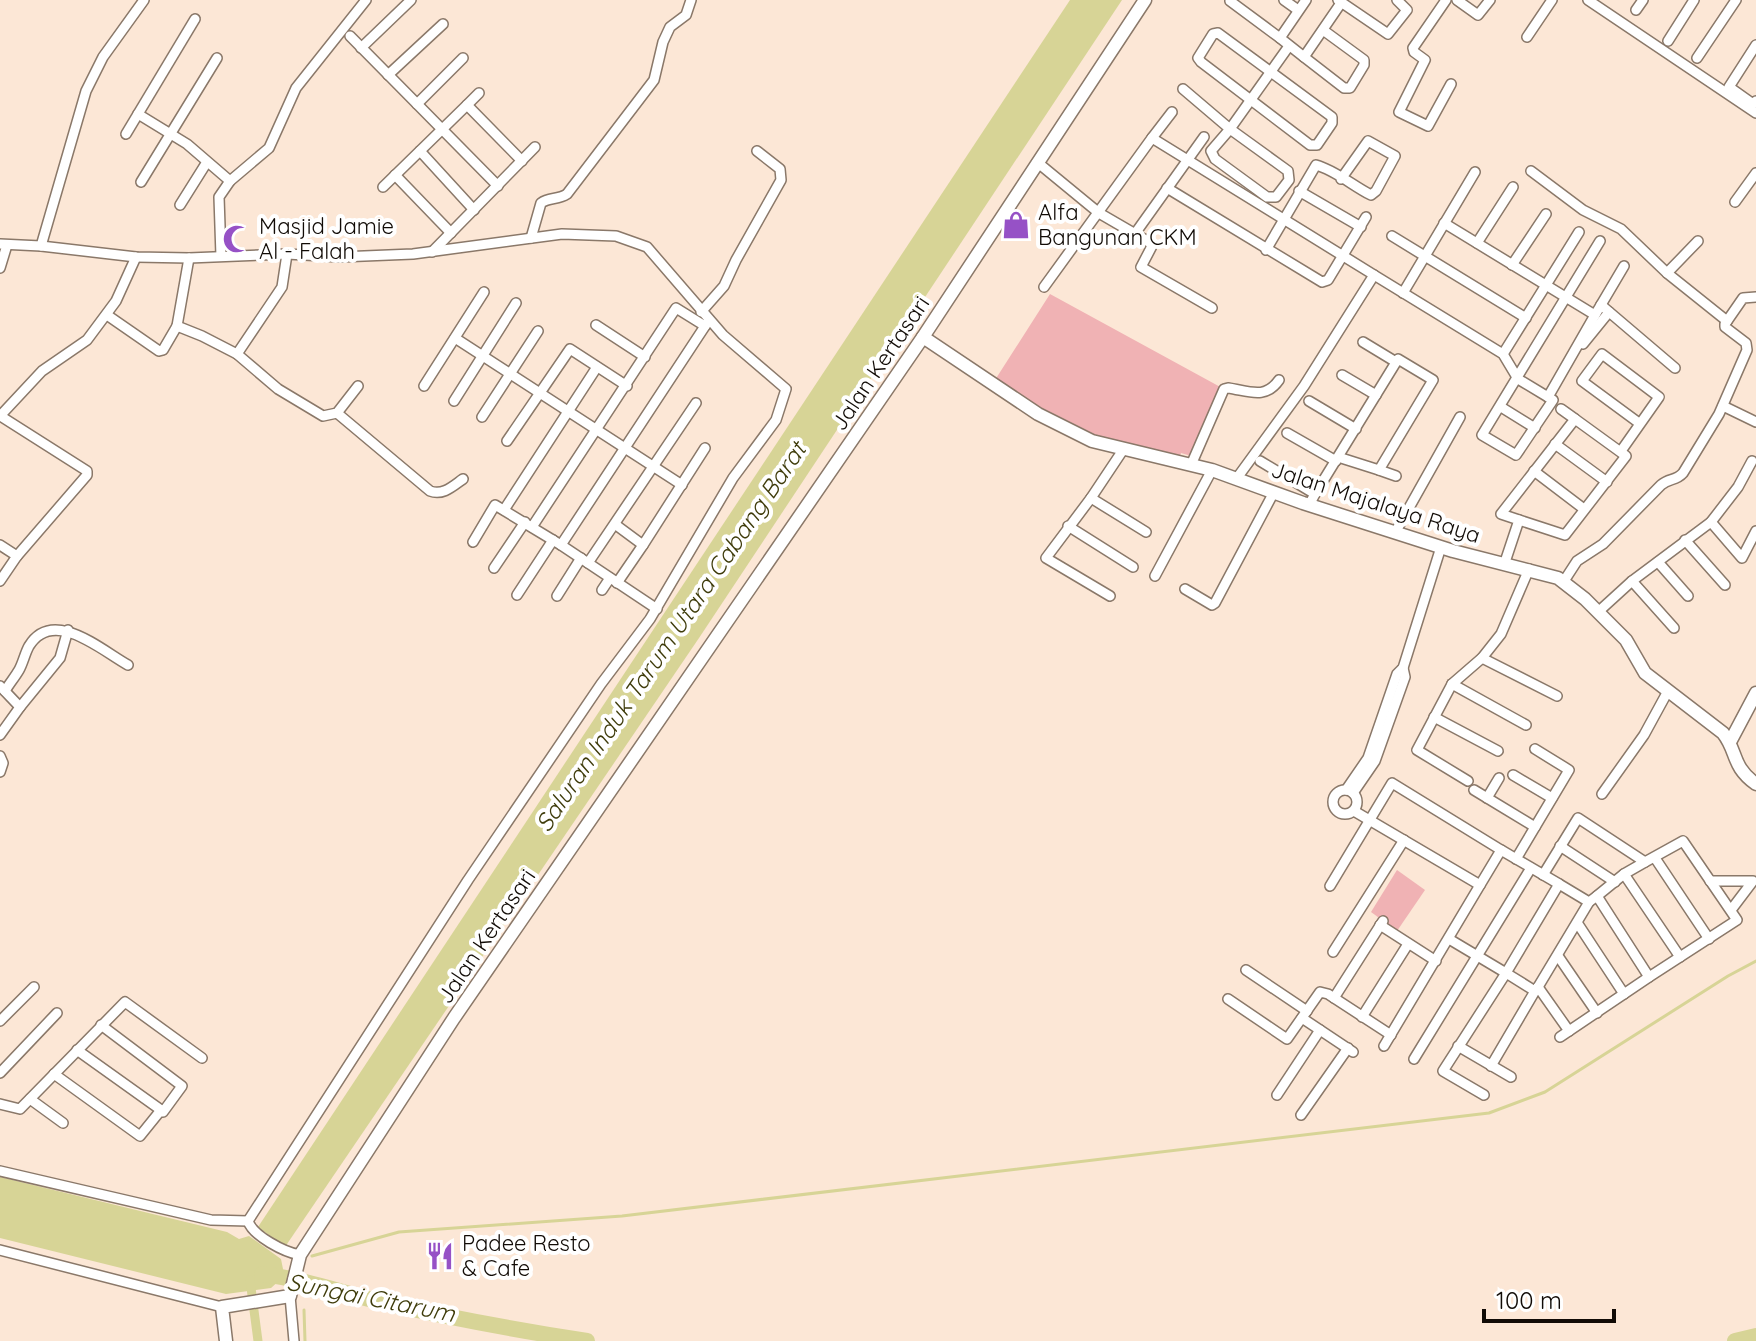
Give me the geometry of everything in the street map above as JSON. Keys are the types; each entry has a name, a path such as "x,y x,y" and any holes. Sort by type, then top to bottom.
{"street":[{"path":"41,246 86,91 103,57 144,0"},
{"path":"221,256 219,197 230,181 269,148 296,88 366,0"},
{"path":"361,48 411,0"},
{"path":"531,238 541,203 558,200 567,194 654,80 663,42 670,27 686,15 691,0"},
{"name":"Jalan Kertasari","path":"291,1292 299,1260 454,1018 923,337 1145,0"},
{"path":"1284,0 1298,10"},
{"path":"1280,38 1306,0"},
{"path":"1304,57 1339,2 1388,34 1407,10 1397,0"},
{"path":"1446,0 1413,48 1425,60 1399,112 1428,126 1451,84"},
{"path":"1457,0 1478,15 1490,0"},
{"path":"1527,37 1552,0"},
{"path":"1588,0 1756,113"},
{"path":"1636,10 1643,0"},
{"path":"1668,41 1694,0"},
{"path":"1697,58 1736,0"},
{"path":"1235,2 1344,88 1350,88 1365,62 1323,30"},
{"path":"126,134 195,19"},
{"path":"388,75 443,24"},
{"path":"1213,34 1221,35 1271,73 1332,117 1332,123 1317,145 1310,145 1198,58 1213,34"},
{"path":"350,36 498,186"},
{"path":"1756,45 1729,87 1753,104 1756,101"},
{"path":"1183,89 1230,129 1288,171 1289,180 1276,197 1267,197 1212,155 1211,151 1230,129 1289,46"},
{"path":"141,182 217,58"},
{"path":"417,104 463,58"},
{"path":"383,187 479,93"},
{"path":"467,105 522,161"},
{"path":"1044,287 1172,112"},
{"path":"138,114 170,134 230,181"},
{"path":"1134,235 1204,137"},
{"path":"1152,138 1503,354 1518,379 1553,400 1516,455 1482,435 1501,407 1518,379 1566,297 1600,241"},
{"path":"1266,250 1316,165 1341,179 1373,194 1395,156 1368,141 1341,179"},
{"path":"432,252 535,147"},
{"path":"420,151 474,210"},
{"path":"701,312 724,286 781,180 780,169 757,151"},
{"path":"180,205 207,162"},
{"path":"1037,162 1099,213 1152,246 1141,267 1212,308"},
{"path":"1531,171 1583,210 1621,229 1667,273 1727,321"},
{"path":"1403,293 1475,172"},
{"path":"1735,202 1756,173"},
{"path":"395,175 451,233"},
{"path":"1477,243 1513,187"},
{"path":"1167,188 1322,282 1328,280 1364,222 1299,191"},
{"path":"1512,265 1546,214"},
{"path":"1444,223 1595,315"},
{"path":"1503,354 1579,232"},
{"path":"0,268 3,244 136,257 287,254 340,257 432,252 531,238 600,234 647,247 707,323"},
{"path":"1392,236 1526,318"},
{"path":"1667,273 1698,241"},
{"path":"237,354 282,287 287,254"},
{"path":"0,581 17,556 84,479 87,471 1,417 42,371 87,340 107,315 136,257"},
{"path":"107,315 159,351 163,350 177,326 189,258"},
{"path":"1561,372 1605,308 1624,266"},
{"path":"1237,478 1304,386 1374,275"},
{"path":"424,386 484,292"},
{"path":"1564,581 1577,561 1603,544 1666,480 1677,480 1683,473 1723,406 1748,348 1725,327 1727,321 1743,298 1756,297"},
{"path":"454,401 516,303"},
{"path":"250,1225 477,868 601,684 657,609 733,478 776,420 786,389 707,323 676,308 627,386 494,568"},
{"path":"1548,397 1595,315 1605,308"},
{"path":"1605,308 1675,368"},
{"path":"517,595 624,448 707,323"},
{"path":"596,325 645,357"},
{"path":"177,326 237,354 261,377 323,416 337,413 358,386"},
{"path":"482,417 538,331"},
{"name":"Jalan Majalaya Raya","path":"923,337 1054,424 1092,441 1212,470 1274,492 1312,500 1441,547 1505,562 1564,581 1626,640 1645,673 1717,728 1730,742 1737,765 1756,784"},
{"path":"455,338 682,485"},
{"path":"1363,342 1396,362"},
{"path":"507,441 570,349 627,386"},
{"path":"1621,451 1659,397 1602,354 1582,381 1639,423"},
{"path":"1260,461 1312,500 1398,359 1433,380 1379,470"},
{"path":"504,510 597,367"},
{"path":"1342,375 1376,395"},
{"path":"1191,465 1224,389 1260,394 1270,390 1279,380"},
{"path":"1309,401 1356,429"},
{"path":"557,596 616,525 696,403"},
{"path":"1723,406 1756,422"},
{"path":"1501,407 1535,428"},
{"path":"1561,409 1621,451 1626,456 1565,535 1501,514 1575,419"},
{"path":"337,413 430,491 445,491 463,479"},
{"path":"1396,531 1460,417"},
{"path":"1287,433 1337,459 1396,476"},
{"path":"1555,444 1607,482"},
{"path":"602,590 643,545 705,448"},
{"path":"1110,596 1046,558 1123,450"},
{"path":"1598,612 1632,581 1711,522 1738,487 1752,461"},
{"path":"1155,576 1212,470"},
{"path":"1534,471 1584,509"},
{"path":"1185,589 1207,604 1215,603 1274,492"},
{"path":"1091,498 1146,532"},
{"path":"473,542 495,505 657,609"},
{"path":"1505,562 1519,520"},
{"path":"1711,522 1742,558 1756,531"},
{"path":"616,525 643,545"},
{"path":"1068,526 1133,567"},
{"path":"1685,540 1725,585"},
{"path":"0,545 17,556"},
{"path":"1441,547 1403,668 1405,677 1375,761 1350,792 1336,795 1334,806 1343,814 1354,811 1480,885"},
{"path":"1658,562 1688,596"},
{"path":"1529,569 1501,634 1482,658 1452,684 1417,750 1535,827"},
{"path":"1632,581 1674,628"},
{"path":"20,707 2,688 19,669 29,647 40,635 53,629 68,630 128,665"},
{"path":"0,735 60,658 68,630"},
{"path":"1482,658 1557,696"},
{"path":"1452,684 1526,725"},
{"path":"1602,794 1644,735 1668,691"},
{"path":"1730,742 1756,693"},
{"path":"1434,717 1498,751"},
{"path":"1516,859 1569,770 1535,749"},
{"path":"0,756 3,763 0,772"},
{"path":"1513,775 1552,798"},
{"path":"1487,798 1499,778"},
{"path":"1330,886 1392,783 1543,875 1593,899 1649,977"},
{"path":"1350,792 1357,804 1354,811"},
{"path":"1543,875 1578,818 1650,860 1709,939"},
{"path":"1333,952 1404,840"},
{"path":"1491,1066 1593,899 1624,874 1683,841 1737,920 1560,1037"},
{"path":"1560,846 1615,882"},
{"path":"1384,1046 1501,850"},
{"path":"1414,1059 1531,868"},
{"path":"1624,874 1680,957"},
{"path":"1710,881 1754,880"},
{"path":"1731,910 1754,880"},
{"path":"1484,1095 1443,1071 1559,884"},
{"path":"1334,998 1381,923 1436,961"},
{"path":"1578,924 1624,994"},
{"path":"1449,939 1537,989 1569,1031"},
{"path":"1362,1017 1408,944"},
{"path":"1558,956 1597,1013"},
{"path":"1246,970 1320,1030 1350,1050 1301,1115"},
{"path":"0,1021 34,987"},
{"path":"1228,999 1287,1039 1320,992 1391,1035"},
{"path":"0,1104 20,1109 125,1002 202,1058"},
{"path":"0,1073 57,1013"},
{"path":"54,1074 140,1136 182,1086 101,1025"},
{"path":"1277,1095 1320,1030"},
{"path":"1458,1046 1511,1077"},
{"path":"77,1050 161,1110"},
{"path":"30,1099 63,1123"},
{"path":"0,1171 211,1220 250,1225 299,1260"},
{"path":"0,1250 222,1307 291,1292 294,1341"},
{"path":"222,1307 226,1341"}],"shaded area":[{"path":"1050,294 1224,389 1191,456 1181,453 1178,462 1092,441 995,380"},
{"path":"1397,870 1425,890 1397,931 1371,912"}],"water":[{"name":"Saluran Induk Tarum Utara Cabang Barat","path":"1070,0 1122,0 699,638 285,1247 258,1227"},
{"path":"0,1177 227,1232 239,1239 249,1236 281,1259 281,1279 271,1288 226,1294 0,1238"}],"waterway":[{"path":"312,1256 399,1232 622,1216 1489,1113 1545,1092 1756,961"},
{"name":"Sungai Citarum","path":"262,1274 429,1312 587,1341"},
{"path":"250,1280 258,1341"},
{"path":"304,1310 305,1341"},
{"name":"Sungai Citarum","path":"1735,1341 1756,1336"}],"place":[{"name":"Alfa Bangunan CKM","path":"1016,225"},
{"name":"Masjid Jamie Al - Falah","path":"237,239"},
{"name":"Padee Resto & Cafe","path":"440,1256"}]}
